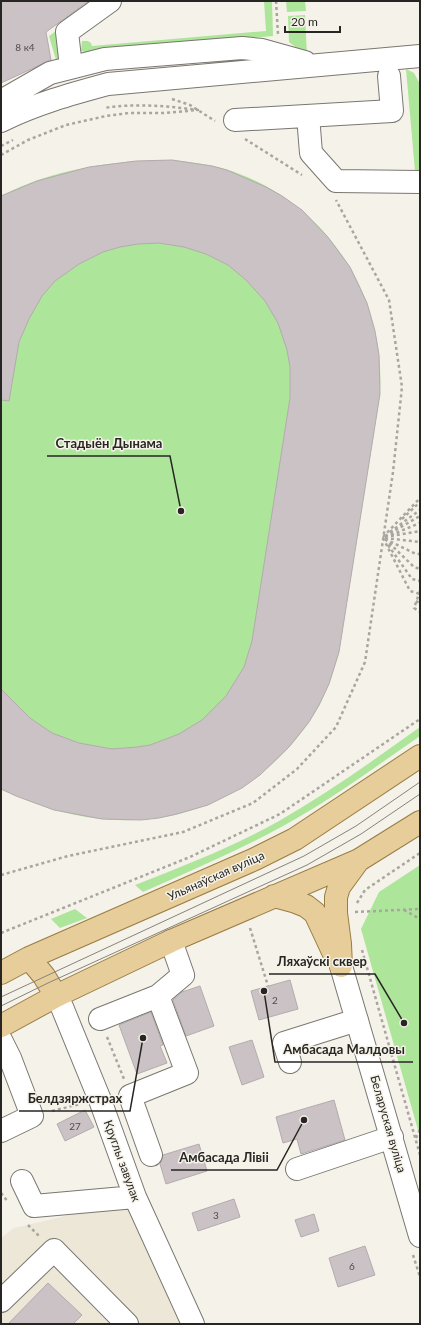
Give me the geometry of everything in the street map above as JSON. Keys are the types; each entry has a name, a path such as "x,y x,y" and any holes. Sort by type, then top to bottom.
{"main road":[{"name":"Ульянаўская вуліца","path":"1,973 29,958 255,859 295,839 420,756"},
{"path":"1,1026 56,996 171,941 359,860 420,822"},
{"path":"341,966 336,897 339,887 359,860"},
{"path":"274,896 306,906 315,913 341,966"},
{"path":"29,958 56,996"}],"street":[{"path":"71,67 67,32 110,1"},
{"path":"1,101 50,74 71,67 105,60 242,48 262,50 317,65"},
{"path":"1,121 20,112 61,97 108,84 420,56"},
{"path":"231,126 308,116 392,111 388,76"},
{"path":"308,116 311,153 336,181 420,182"},
{"path":"100,1019 158,996 182,976 171,941"},
{"name":"Беларуская вуліца","path":"341,966 420,1236"},
{"name":"Круглы завулак","path":"56,996 100,1100 135,1197 193,1324"},
{"path":"151,1155 130,1096 187,1073 158,996"},
{"path":"290,1062 284,1043 357,1020"},
{"path":"1,1040 10,1058 32,1116 1,1130"},
{"path":"297,1169 392,1137"},
{"path":"22,1181 34,1206 135,1197"},
{"path":"1,1301 54,1250 128,1324"}],"path":[{"path":"276,1 277,21"},
{"path":"116,99 118,114"},
{"path":"171,99 190,105 231,126 306,178"},
{"path":"98,109 129,105 164,106 198,110"},
{"path":"1,155 28,140 66,125 118,114 164,113 198,110"},
{"path":"1,146 14,139"},
{"path":"1,875 68,856 182,832 253,804 297,769 336,727 365,662 393,472 402,387 389,300 333,195"},
{"path":"383,538 420,498"},
{"path":"383,538 420,502"},
{"path":"383,538 420,510"},
{"path":"383,538 420,516"},
{"path":"383,538 420,523"},
{"path":"383,538 420,531"},
{"path":"383,538 420,542"},
{"path":"383,538 416,554 420,554"},
{"path":"383,538 414,568 420,569"},
{"path":"383,538 412,579 420,581"},
{"path":"383,538 410,591 420,593 414,608 420,612"},
{"path":"416,601 420,603"},
{"path":"1,933 190,858 280,814 420,719"},
{"path":"420,853 365,890 351,913 420,909"},
{"path":"404,910 420,919"},
{"path":"249,926 268,986"},
{"path":"359,943 420,1155"},
{"path":"100,1019 130,1096"},
{"path":"32,1116 100,1100"},
{"path":"416,1138 420,1129"}],"shaded area":[{"path":"129,1206 184,1324 1,1324 1,1238 14,1228 78,1213"}],"green space":[{"path":"264,1 272,1 273,36 86,52 81,51 82,41 88,41 92,46 266,31"},
{"path":"286,1 305,1 306,11 287,12"},
{"path":"84,11 85,15 56,36 59,58 56,60 49,36"},
{"path":"305,15 307,56 289,42 288,16"},
{"path":"406,69 414,73 420,84 420,171 415,171"},
{"path":"150,160 172,160 219,167 252,179 277,193 301,210 322,230 340,252 355,277 367,303 378,347 380,394 339,652 330,680 319,706 302,732 282,755 259,775 234,792 207,805 179,814 149,819 103,819 72,814 43,806 1,789 1,196 41,179 84,168 106,164"},
{"path":"420,727 420,736 336,794 283,826 231,852 143,892 135,885 226,848 279,821 333,788"},
{"path":"420,865 420,1137 361,929 379,892"},
{"path":"75,909 87,918 60,928 51,919"}],"building":[{"path":"1,1 89,1 46,32 51,60 1,83"},
{"path":"172,160 212,166 227,170 266,187 302,210 327,236 350,267 367,303 375,331 379,355 380,394 339,652 329,684 309,722 289,747 260,775 242,788 208,805 159,818 141,820 102,819 54,810 1,789 1,689 30,718 52,733 79,743 112,749 150,745 179,734 202,720 226,696 244,667 252,641 290,398 290,367 287,350 278,323 265,301 246,280 228,265 206,254 184,247 159,243 138,244 103,252 79,264 55,281 42,296 29,319 19,342 9,401 1,400 1,196 37,181 89,167 136,161"},
{"path":"290,980 298,1009 259,1020 251,991"},
{"path":"200,986 214,1026 186,1036 173,1000 182,992"},
{"path":"151,1012 163,1045 160,1046 167,1063 137,1074 119,1025"},
{"path":"252,1040 264,1077 242,1085 229,1047"},
{"path":"334,1100 345,1140 301,1154 297,1139 283,1143 276,1117"},
{"path":"85,1110 94,1127 65,1141 57,1124"},
{"path":"199,1144 207,1171 166,1184 160,1164 163,1155"},
{"path":"234,1199 240,1217 198,1231 192,1213"},
{"path":"314,1214 319,1231 301,1237 295,1220"},
{"path":"365,1246 375,1275 338,1287 329,1258"},
{"path":"48,1283 82,1315 73,1324 8,1324"}],"tram line":[{"path":"1,997 304,856 356,826 420,782"},
{"path":"1,1006 48,983 307,865 361,834 420,794"}],"place":[{"name":"Стадыён Дынама","path":"181,511"},
{"name":"Амбасада Малдовы","path":"264,991"},
{"name":"Ляхаўскі сквер","path":"404,1023"},
{"name":"Белдзяржстрах","path":"143,1038"},
{"name":"Амбасада Лівіі","path":"304,1120"}]}
